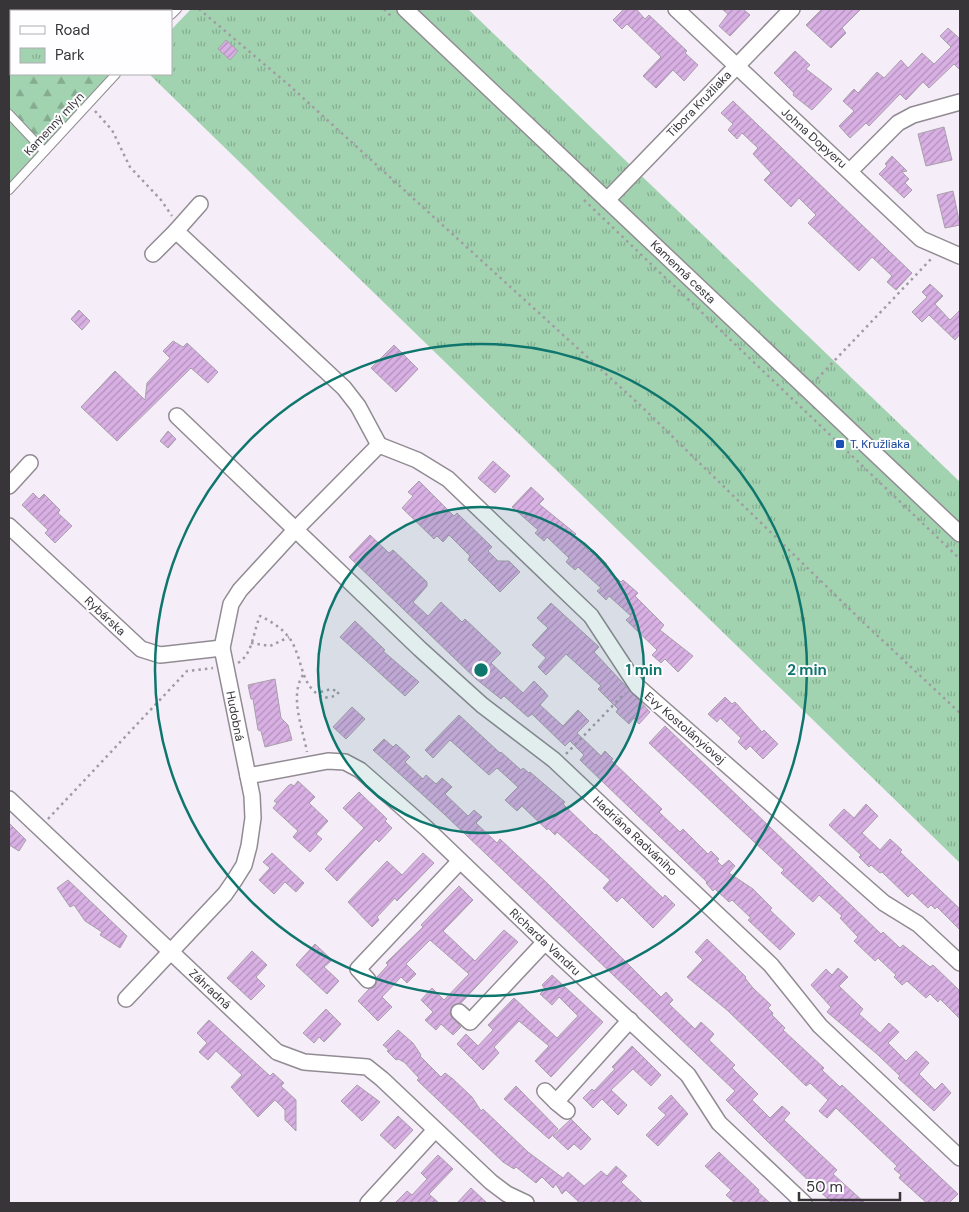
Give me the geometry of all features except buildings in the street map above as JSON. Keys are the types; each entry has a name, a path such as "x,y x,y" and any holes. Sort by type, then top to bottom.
{"street":[{"name":"Johna Dopyeru","path":"676,9 921,238 960,256"},
{"name":"Tibora Kružliaka","path":"608,200 735,66 792,9"},
{"name":"Kamenná cesta","path":"402,16 608,200 960,534"},
{"path":"850,171 898,123 913,115 960,102"},
{"path":"153,254 200,204"},
{"path":"179,228 344,388 358,406 380,445"},
{"name":"Hadriána Radvániho","path":"175,414 296,529 362,595 482,705 557,763 771,965 820,1026 960,1158"},
{"name":"Hudobná","path":"126,1000 225,894 244,865 253,818 252,796 222,648 231,604 240,590 296,529 380,445"},
{"name":"Evy Kostolányiovej","path":"380,445 417,460 438,472 456,487 592,616 634,683 884,903 918,924 960,963"},
{"path":"9,486 30,463"},
{"name":"Rybárska","path":"9,526 141,649 160,655 222,648"},
{"name":"Richarda Vandru","path":"248,776 310,763 340,761 360,770 688,1075 719,1123 804,1203"},
{"name":"Záhradná","path":"9,799 277,1052 304,1062 366,1067 382,1079 491,1182 525,1203"},
{"path":"358,969 460,861"},
{"path":"470,1022 545,942"},
{"path":"545,1091 561,1106 630,1020"},
{"path":"368,1203 435,1130"}],"lane":[{"name":"Kamenný mlyn","path":"9,190 115,75"},
{"path":"9,114 44,151"}],"path":[{"path":"199,9 290,86 642,406 865,624 960,713"},
{"path":"384,9 402,16"},
{"path":"90,100 93,109 115,135 130,167 179,228"},
{"path":"578,194 960,559"},
{"path":"814,382 931,260"},
{"path":"39,828 187,671 225,666 245,659 260,616 288,637 299,657 303,676 312,691 324,698 330,698 339,692 330,689 317,693"},
{"path":"251,642 270,646 288,637"},
{"path":"303,676 298,690 298,709 310,763"},
{"path":"557,763 634,683"}],"green space":[{"path":"9,9 173,9 10,10 10,75 111,75 39,152 9,120"},
{"path":"191,9 468,9 960,482 960,863 150,75 172,75 172,29"},
{"path":"9,120 39,152 9,184"}],"place":[{"name":"T. Kružliaka","path":"840,444"}]}
